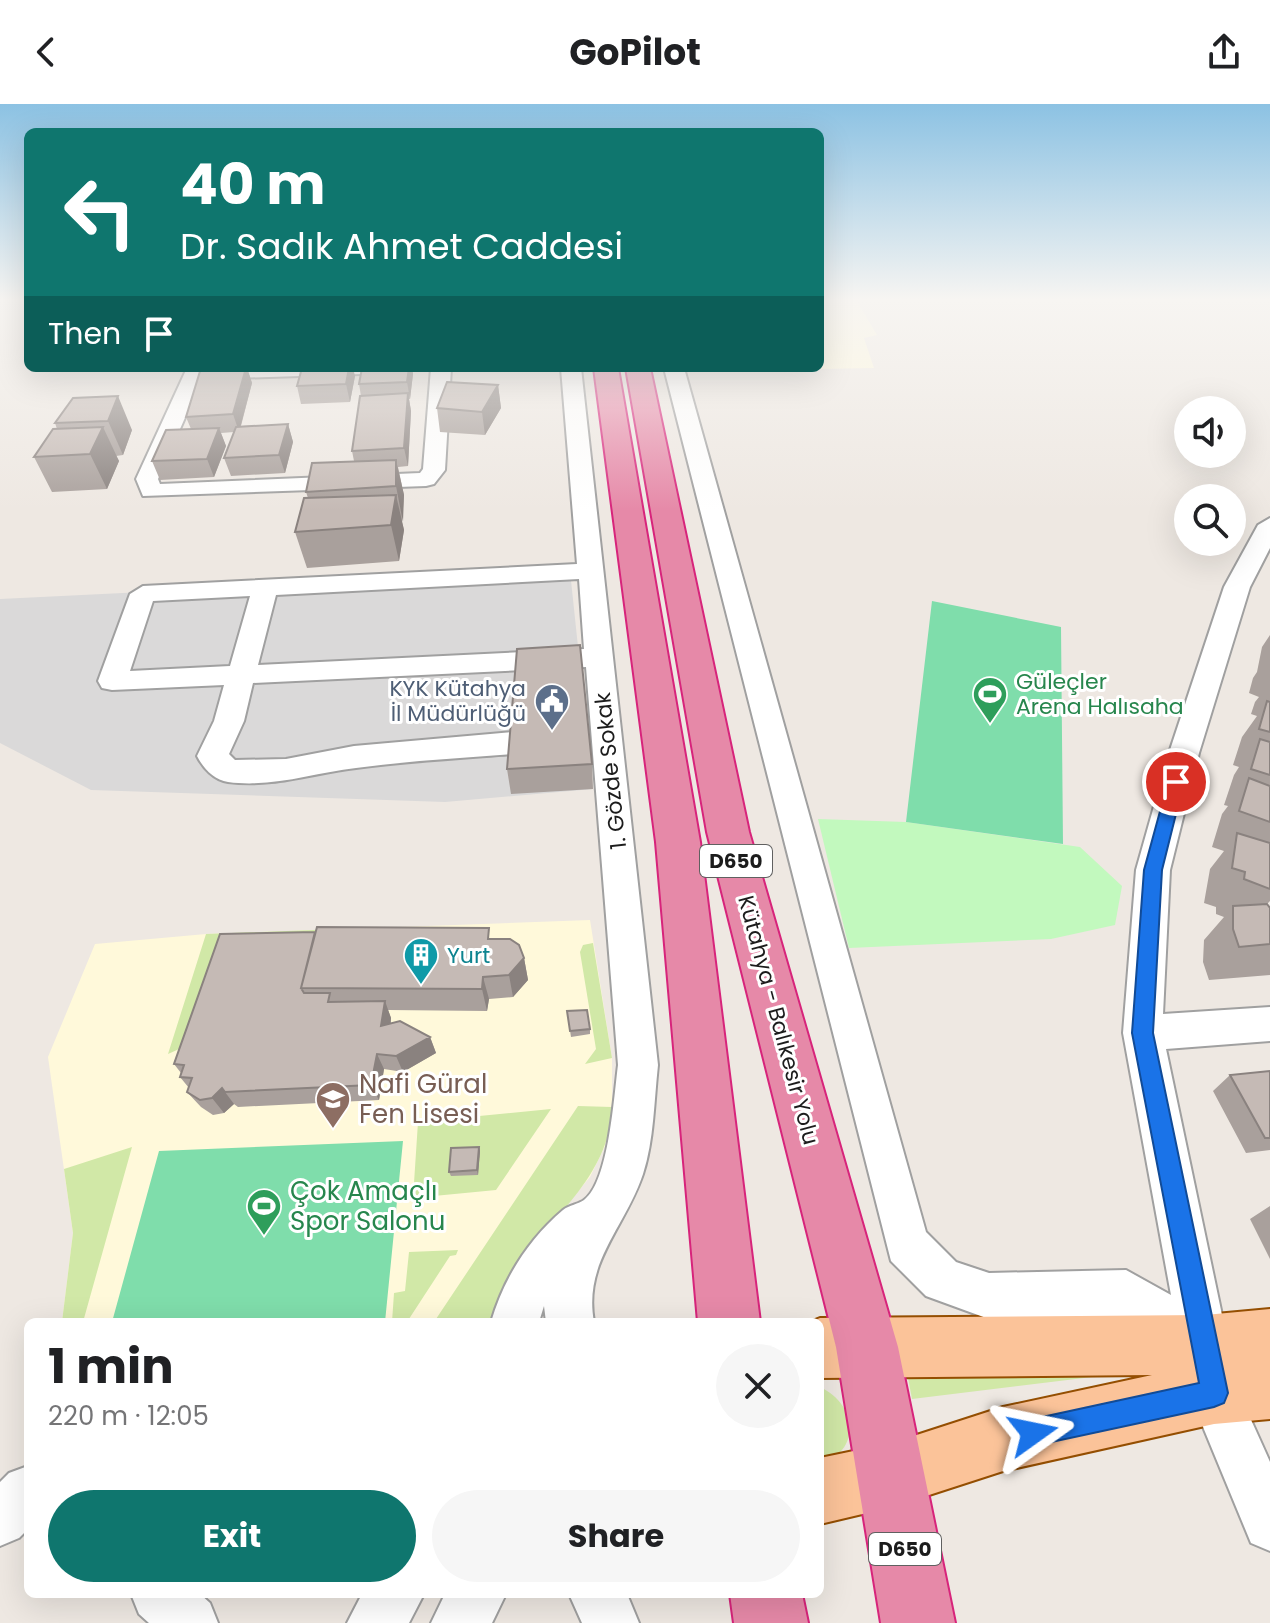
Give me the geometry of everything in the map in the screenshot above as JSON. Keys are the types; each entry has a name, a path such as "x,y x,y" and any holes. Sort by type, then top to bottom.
{"highway":[{"name":"D650","path":"607,372 678,842 729,1318"},
{"name":"Kütahya - Balıkesir Yolu","path":"639,372 728,832 844,1347 892,1475 918,1623"},
{"path":"767,1598 771,1623"}],"main road":[{"path":"824,1490 892,1475 1003,1439 1230,1376 1270,1339"},
{"path":"844,1347 1230,1376"}],"street":[{"path":"196,372 147,479 151,491 426,479 434,470 441,372"},
{"name":"1. Gözde Sokak","path":"571,372 588,571 638,1065 622,1173"},
{"path":"675,372 907,1245 942,1280 989,1296 1126,1293 1230,1376"},
{"path":"1270,525 1260,564 1237,587 1184,753 1153,870 1143,1033 1270,1524"},
{"path":"588,571 143,594 112,681 599,657"},
{"path":"265,587 239,674 229,721 212,756 228,771 286,770 354,757 514,743"},
{"path":"1143,1033 1270,1024"},
{"path":"516,1318 525,1295 545,1261 600,1203 622,1173"},
{"path":"569,1318 564,1303 565,1284 574,1260 607,1206 622,1173"},
{"path":"0,1482 24,1485"},
{"path":"0,1519 24,1496"},
{"path":"163,1598 190,1623"},
{"path":"375,1623 393,1598"},
{"path":"459,1623 475,1598"},
{"path":"599,1598 611,1623"}],"shaded area":[{"path":"570,571 593,789 445,802 91,790 0,743 0,599"},
{"name":"Nafi Güral Fen Lisesi","path":"590,920 612,1058 612,1115 605,1146 590,1177 516,1265 495,1303 492,1318 62,1318 73,1233 48,1057 95,944 206,934"}],"green space":[{"name":"Güleçler Arena Halısaha","path":"932,601 1061,627 1063,844 906,822"},
{"path":"818,819 906,822 1080,847 1122,886 1115,925 1051,939 849,948"},
{"path":"391,927 188,1045 168,1054 206,934"},
{"path":"593,943 612,1058 585,1064 596,1049 580,952 583,945"},
{"path":"578,1106 612,1107 607,1139 595,1167 578,1193 518,1265 502,1292 492,1318 437,1318"},
{"path":"551,1109 496,1190 413,1198 418,1122"},
{"name":"Çok Amaçlı Spor Salonu","path":"403,1141 385,1318 113,1318 159,1151"},
{"path":"132,1147 84,1318 62,1318 73,1233 64,1169"},
{"path":"458,1250 456,1255 450,1256 410,1318 392,1318 394,1293 405,1291 409,1252"},
{"path":"906,1367 1166,1368 912,1399"},
{"path":"824,1390 842,1404 850,1427 843,1449 824,1462"}],"building":[{"path":"200,372 245,372 233,414 186,417"},
{"path":"301,372 348,372 346,384 297,386"},
{"path":"361,372 408,372 407,382 359,384"},
{"path":"447,382 498,385 482,412 437,408"},
{"path":"408,393 404,448 352,451 360,396"},
{"path":"118,396 108,421 55,423 73,398"},
{"path":"288,424 279,455 224,458 236,427"},
{"path":"103,427 90,454 34,457 53,429"},
{"path":"219,428 207,459 152,461 166,430"},
{"path":"396,460 396,486 306,492 312,463"},
{"path":"396,495 391,525 295,532 304,498"},
{"name":"KYK Kütahya İl Müdürlüğü","path":"580,645 592,764 507,769 517,649"},
{"path":"1267,701 1270,702 1270,732 1259,729"},
{"path":"1260,739 1270,742 1270,775 1251,769"},
{"path":"1249,778 1270,786 1270,822 1239,811"},
{"path":"1237,833 1270,843 1270,889 1244,879 1245,872 1232,868"},
{"path":"1267,904 1270,908 1270,944 1239,947 1233,929 1233,906"},
{"path":"317,927 489,928 488,939 510,939 519,945 524,958 509,975 483,977 482,989 301,988"},
{"path":"315,932 301,988 304,993 330,993 328,1002 385,1001 381,1026 400,1021 430,1037 396,1056 377,1054 371,1085 225,1092 222,1088 212,1098 200,1100 187,1092 192,1078 180,1077 184,1065 174,1064 220,934"},
{"path":"587,1010 590,1029 570,1031 567,1011"},
{"path":"1270,1071 1270,1138 1265,1138 1230,1075"},
{"path":"479,1147 477,1170 449,1172 451,1148"}],"place":[{"name":"Güleçler Arena Halısaha","path":"990,725"},
{"name":"KYK Kütahya İl Müdürlüğü","path":"552,732"},
{"name":"Yurt","path":"421,986"},
{"name":"Nafi Güral Fen Lisesi","path":"333,1130"},
{"name":"Çok Amaçlı Spor Salonu","path":"264,1237"}],"route":[{"path":"1033,1433 1214,1393 1143,1033 1153,870 1176,782"}]}
